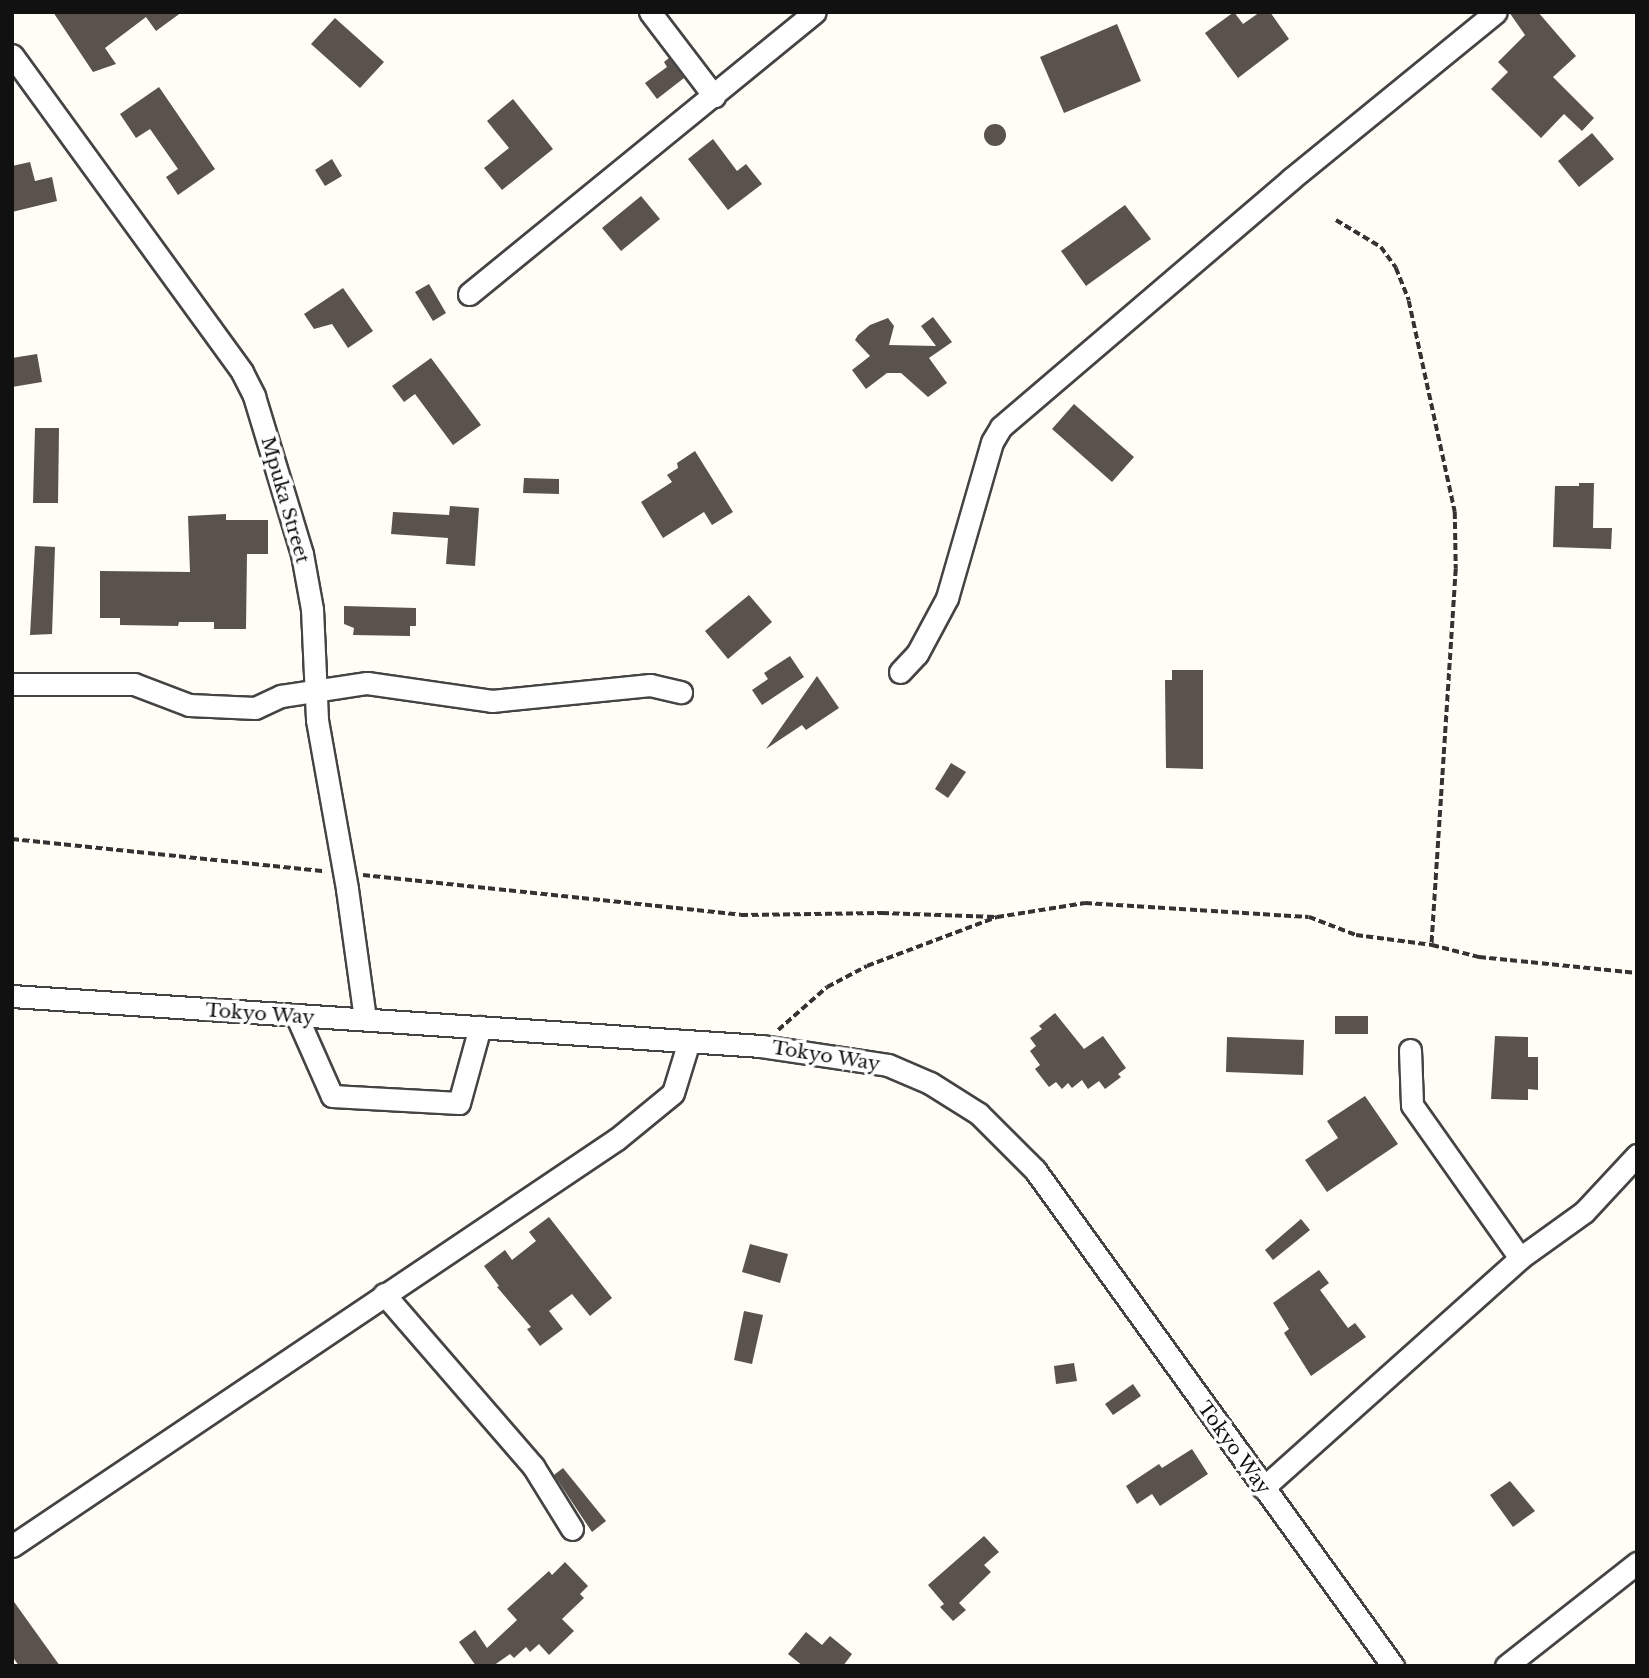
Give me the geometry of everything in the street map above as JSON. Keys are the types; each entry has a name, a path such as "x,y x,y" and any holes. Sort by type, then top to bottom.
{"street":[{"path":"650,12 714,96"},
{"path":"468,294 815,12"},
{"path":"900,672 917,654 947,598 992,442 1001,427 1291,179 1496,12"},
{"name":"Mpuka Street","path":"12,55 242,372 254,396 302,554 312,609 315,692 365,1019"},
{"path":"12,684 134,684 190,705 255,708 281,696 344,686 386,684 448,697 492,701 650,685 681,692"},
{"name":"Tokyo Way","path":"12,996 761,1046 888,1065 930,1083 979,1114 1035,1170 1393,1666"},
{"path":"297,1017 332,1096 357,1098 458,1103 480,1027"},
{"path":"12,1546 617,1139 664,1103 678,1081 689,1041"},
{"path":"1410,1050 1412,1105 1520,1258"},
{"path":"1263,1488 1520,1258 1584,1212 1637,1155"},
{"path":"384,1294 533,1466 572,1529"},
{"path":"1506,1666 1637,1563"}],"path":[{"path":"1336,220 1381,247 1396,268 1409,301 1455,512 1456,569 1432,945"},
{"path":"12,839 740,915 882,913 998,917"},
{"path":"761,1046 827,987 867,966 998,917 1051,906 1107,903 1309,917 1356,935 1432,945 1479,957 1637,973"}],"building":[{"path":"53,12 182,12 156,31 146,17 105,48 116,64 93,72"},
{"path":"1234,12 1243,24 1260,12 1270,12 1289,39 1238,78 1205,33"},
{"path":"1509,12 1538,12 1576,56 1553,77 1594,118 1582,131 1564,114 1541,138 1491,89 1508,72 1498,62 1525,35"},
{"path":"335,18 384,62 360,88 311,44"},
{"path":"1117,24 1141,81 1064,113 1040,57"},
{"path":"669,58 684,78 657,99 645,83 667,67 664,62"},
{"path":"159,87 215,169 178,195 166,177 178,169 150,129 136,138 120,114"},
{"path":"513,99 553,149 502,190 484,168 509,148 487,121"},
{"path":"995,124 1003,127 1006,135 1003,143 995,146 987,143 984,135 987,127"},
{"path":"1592,133 1614,159 1579,187 1558,161"},
{"path":"713,139 737,171 746,164 762,184 728,210 688,159"},
{"path":"332,159 342,176 325,186 315,170"},
{"path":"30,162 35,181 52,177 57,201 12,212 12,166"},
{"path":"641,196 660,219 621,251 602,228"},
{"path":"1125,205 1151,239 1086,286 1061,251"},
{"path":"429,284 446,313 433,321 415,292"},
{"path":"343,288 373,331 348,348 332,324 314,329 304,314"},
{"path":"933,317 952,342 929,358 947,383 928,397 901,373 887,373 866,389 852,370 870,356 855,340 858,335 870,325 888,318 894,326 889,345 936,346 921,326"},
{"path":"37,354 42,382 12,387 12,358"},
{"path":"431,358 481,425 453,445 415,394 404,402 392,386"},
{"path":"1074,404 1134,457 1112,482 1052,429"},
{"path":"35,428 59,428 58,503 33,503"},
{"path":"695,451 733,512 712,525 704,512 663,538 641,502 672,482 667,475 678,468 677,463"},
{"path":"524,478 559,479 559,494 523,493"},
{"path":"1579,483 1594,483 1593,528 1612,528 1611,549 1553,547 1555,486 1579,486"},
{"path":"450,506 479,508 475,566 446,564 448,538 391,534 393,512 449,515"},
{"path":"226,514 226,520 268,520 268,554 247,554 246,629 214,629 214,622 179,622 178,626 120,625 120,618 100,618 100,571 190,572 188,516"},
{"path":"35,546 55,547 52,634 30,635"},
{"path":"749,595 772,622 728,659 705,631"},
{"path":"344,606 416,608 416,626 410,626 410,636 353,635 354,628 344,624"},
{"path":"790,656 804,677 762,705 752,690 768,679 764,673"},
{"path":"1172,670 1203,670 1203,769 1166,768 1165,680 1172,680"},
{"path":"817,676 839,708 806,730 802,725 766,749"},
{"path":"951,763 966,772 948,798 935,789"},
{"path":"1055,1013 1084,1049 1103,1036 1126,1068 1118,1074 1121,1077 1105,1089 1099,1081 1088,1089 1082,1080 1072,1088 1068,1083 1062,1089 1056,1082 1049,1087 1035,1069 1040,1065 1030,1051 1036,1046 1030,1038 1042,1029 1039,1026"},
{"path":"1335,1016 1368,1016 1368,1034 1335,1034"},
{"path":"1495,1036 1528,1037 1528,1057 1538,1057 1538,1090 1528,1089 1528,1100 1491,1099"},
{"path":"1227,1037 1304,1040 1303,1075 1226,1072"},
{"path":"1365,1096 1398,1144 1327,1192 1305,1160 1338,1138 1327,1121"},
{"path":"549,1217 612,1298 590,1316 572,1294 549,1311 563,1329 540,1346 527,1329 531,1327 497,1287 499,1286 484,1266 505,1250 512,1260 536,1241 529,1232"},
{"path":"1301,1219 1310,1230 1273,1260 1265,1250"},
{"path":"750,1244 788,1254 780,1283 742,1272"},
{"path":"1319,1270 1329,1283 1320,1290 1348,1328 1355,1323 1366,1337 1311,1376 1284,1333 1289,1329 1273,1303"},
{"path":"744,1311 763,1315 752,1364 734,1360"},
{"path":"1074,1363 1077,1381 1056,1384 1054,1366"},
{"path":"1133,1384 1141,1396 1113,1415 1105,1404"},
{"path":"1192,1449 1208,1474 1160,1506 1152,1494 1137,1504 1126,1486 1159,1464 1162,1468"},
{"path":"563,1468 606,1521 592,1532 554,1475"},
{"path":"1510,1481 1535,1511 1513,1527 1490,1495"},
{"path":"984,1536 999,1552 984,1565 991,1572 959,1603 966,1610 953,1621 940,1607 944,1604 928,1585"},
{"path":"565,1562 588,1586 580,1594 584,1598 562,1619 574,1631 549,1655 539,1644 530,1652 526,1647 514,1658 510,1654 493,1666 476,1666 459,1642 475,1630 487,1648 517,1620 507,1609 549,1571 552,1575"},
{"path":"12,1599 60,1666 19,1666 12,1656"},
{"path":"806,1632 822,1645 830,1636 852,1654 843,1666 803,1666 788,1654"}]}
